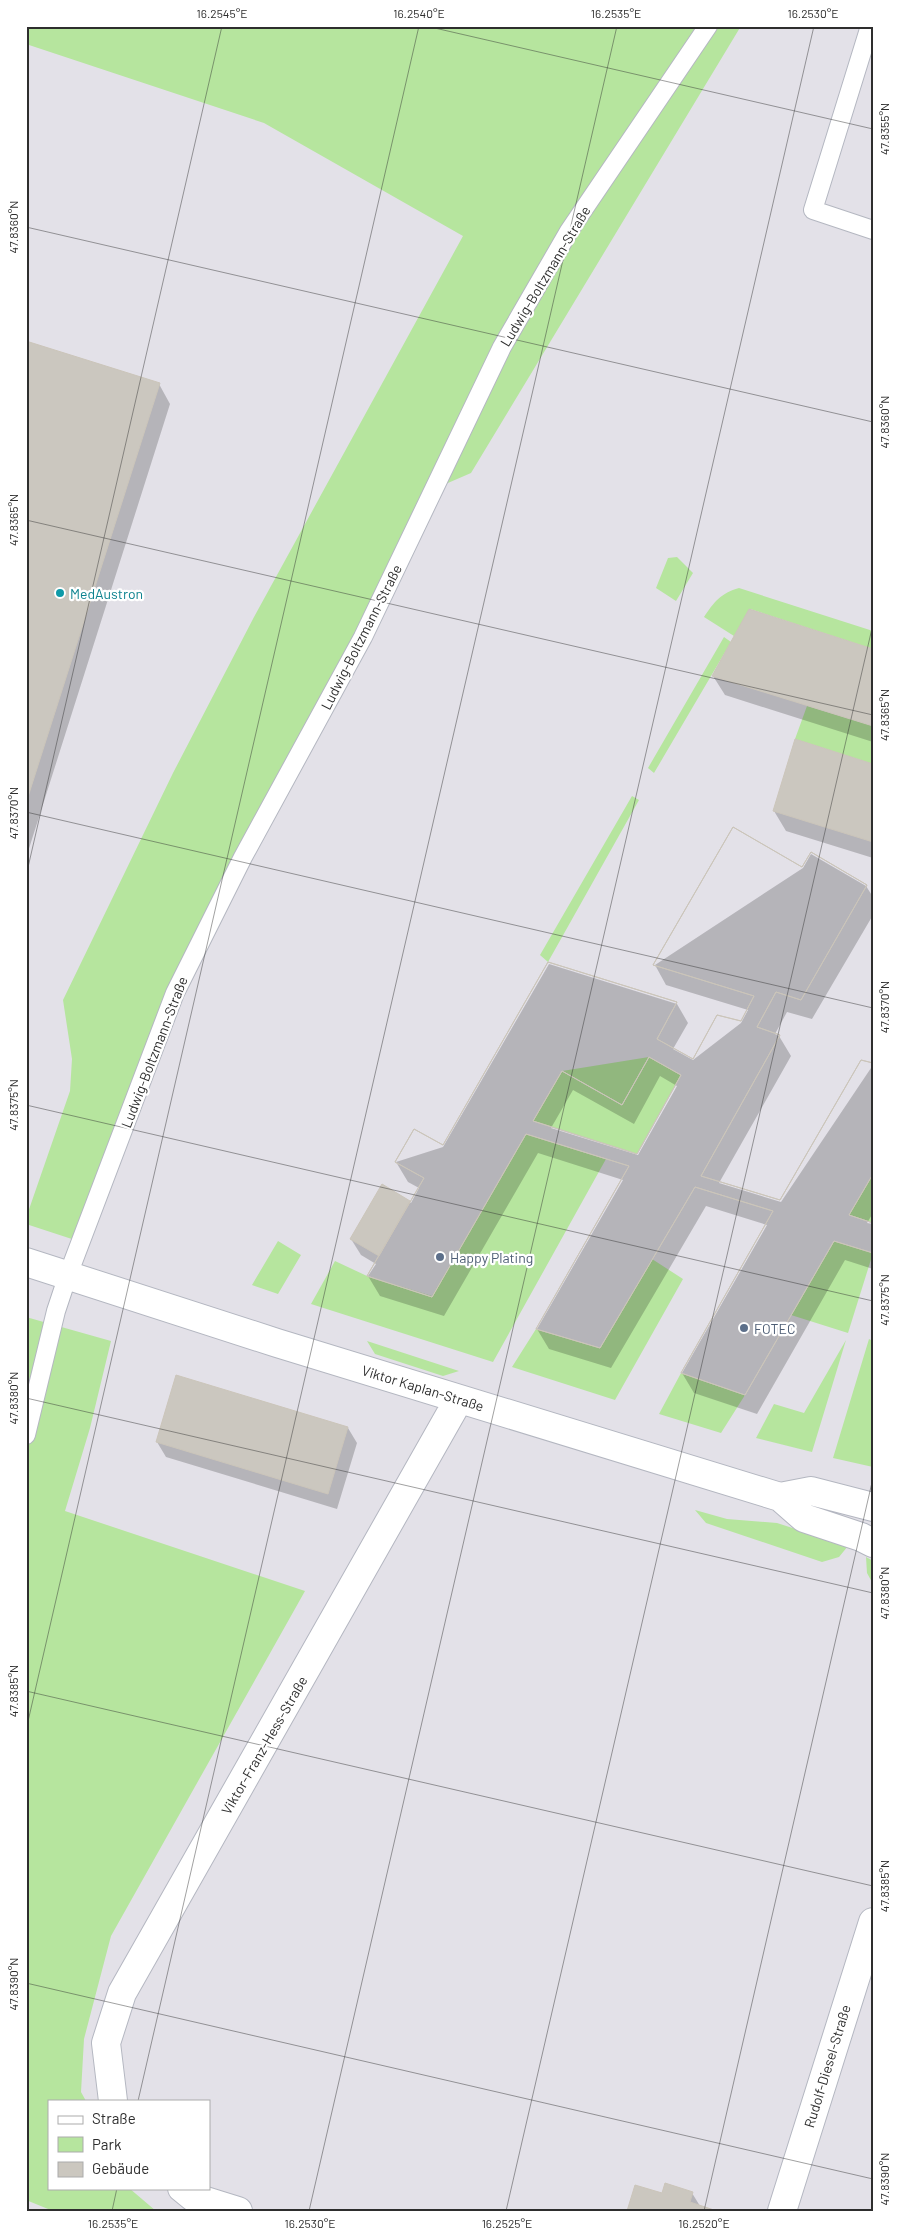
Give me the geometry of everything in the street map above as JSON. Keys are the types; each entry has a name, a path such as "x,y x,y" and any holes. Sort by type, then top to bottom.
{"street":[{"name":"Viktor Kaplan-Straße","path":"26,1262 459,1400 780,1497 804,1518 861,1537 873,1543"},
{"name":"Viktor-Franz-Hess-Straße","path":"113,2100 106,2043 122,1993 459,1400"},
{"name":"Viktor Kaplan-Straße","path":"780,1497 811,1491 873,1507"},
{"name":"Rudolf-Diesel-Straße","path":"782,2211 873,1922"},
{"path":"184,2190 193,2197 238,2211"}],"lane":[{"name":"Ludwig-Boltzmann-Straße","path":"26,1435 56,1311 68,1275 175,993 243,857 363,637 502,347 569,232 708,26"},
{"path":"870,26 813,210 873,230"}],"shaded area":[{"path":"26,26 873,26 873,2211 26,2211"}],"green space":[{"path":"26,26 741,26 471,473 434,489 175,993 81,1242 26,1224 26,1218 70,1091 72,1059 63,1000 173,773 254,617 463,236 264,123 26,44"},
{"path":"677,557 693,573 676,601 656,588 668,558"},
{"path":"739,588 873,631 873,649 750,609 734,636 704,617 718,599"},
{"path":"724,637 731,642 654,773 648,768"},
{"path":"807,706 873,726 873,764 795,739"},
{"path":"632,796 639,800 548,962 540,955"},
{"path":"649,1057 681,1075 637,1154 533,1121 562,1071"},
{"path":"526,1134 606,1159 493,1362 311,1304 335,1261 367,1276 432,1296"},
{"path":"873,1174 873,1223 849,1215"},
{"path":"278,1241 301,1255 278,1294 252,1285"},
{"path":"834,1241 873,1253 848,1333 791,1315"},
{"path":"652,1259 683,1279 615,1400 512,1367 536,1329 600,1348"},
{"path":"26,1317 111,1341 90,1428 65,1511 305,1591 111,1936 84,2039 81,2092 85,2100 48,2100 48,2190 131,2190 156,2211 53,2211 26,2200"},
{"path":"869,1339 873,1341 873,1467 833,1458"},
{"path":"846,1340 812,1452 756,1438 774,1404 804,1413"},
{"path":"367,1341 459,1371 443,1376 375,1354"},
{"path":"681,1373 745,1395 721,1433 659,1414"},
{"path":"695,1510 727,1519 777,1523 848,1546 839,1557 822,1562 706,1523"},
{"path":"866,1557 873,1561 873,1584 867,1573"}],"building":[{"name":"MedAustron","path":"26,341 160,383 26,803"},
{"path":"749,609 873,649 873,726 712,676"},
{"path":"795,739 873,764 873,842 773,811"},
{"path":"733,827 802,867 811,852 867,885 801,1000 776,992 757,1027 780,1035 701,1176 780,1200 861,1060 873,1063 873,1174 849,1215 873,1223 873,1253 834,1241 745,1395 681,1373 773,1211 695,1187 600,1348 536,1329 629,1166 526,1134 432,1297 367,1276 424,1178 395,1162 414,1129 443,1145 548,962 677,1002 657,1039 693,1059 717,1015 741,1021 754,996 653,965","holes":["649,1057 681,1075 637,1154 533,1121 562,1071 622,1105"]},
{"path":"733,827 802,867 811,852 867,885 801,1000 776,992 757,1027 780,1035 701,1176 780,1200 861,1060 873,1063 873,1174 849,1215 873,1223 873,1253 834,1241 745,1395 681,1373 773,1211 695,1187 600,1348 536,1329 629,1166 526,1134 432,1297 367,1276 424,1178 395,1162 414,1129 443,1145 548,962 677,1002 657,1039 693,1059 717,1015 741,1021 754,996 653,965","holes":["649,1057 681,1075 637,1154 533,1121 562,1071 622,1105"]},
{"path":"382,1184 410,1201 379,1256 350,1239"},
{"path":"176,1375 348,1427 328,1494 156,1442"},
{"path":"665,2183 693,2192 690,2202 717,2211 627,2211 635,2185 662,2193"}],"place":[{"name":"MedAustron","path":"60,593"},
{"name":"Happy Plating","path":"440,1257"},
{"name":"FOTEC","path":"744,1328"}]}
